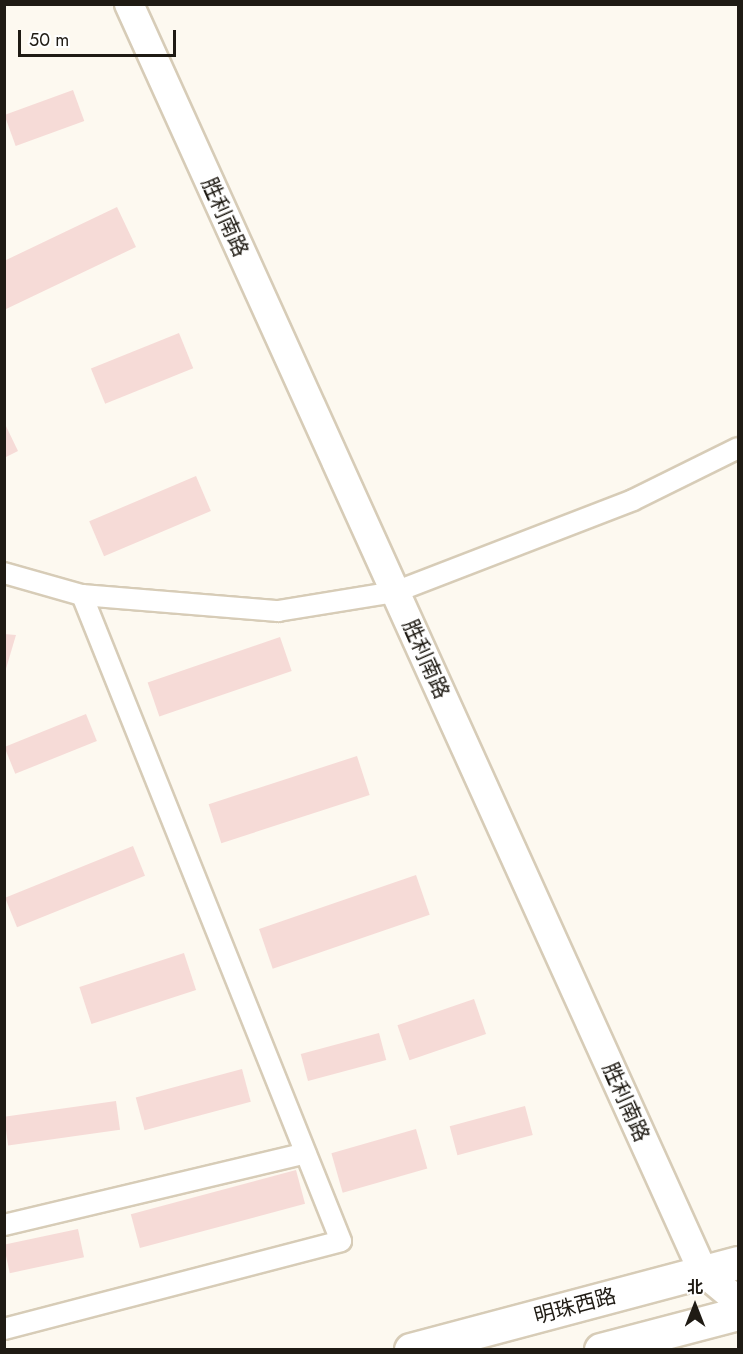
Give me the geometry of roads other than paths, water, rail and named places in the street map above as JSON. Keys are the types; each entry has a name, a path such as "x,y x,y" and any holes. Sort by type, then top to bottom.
{"main road":[{"name":"胜利南路","path":"129,4 703,1272 738,1301"},
{"name":"明珠西路","path":"411,1350 738,1263"},
{"path":"601,1350 738,1314"}],"street":[{"path":"4,573 82,595 278,611 395,592 633,500 738,448"},
{"path":"4,1329 342,1241 82,595"},
{"path":"4,1225 306,1153"}]}
